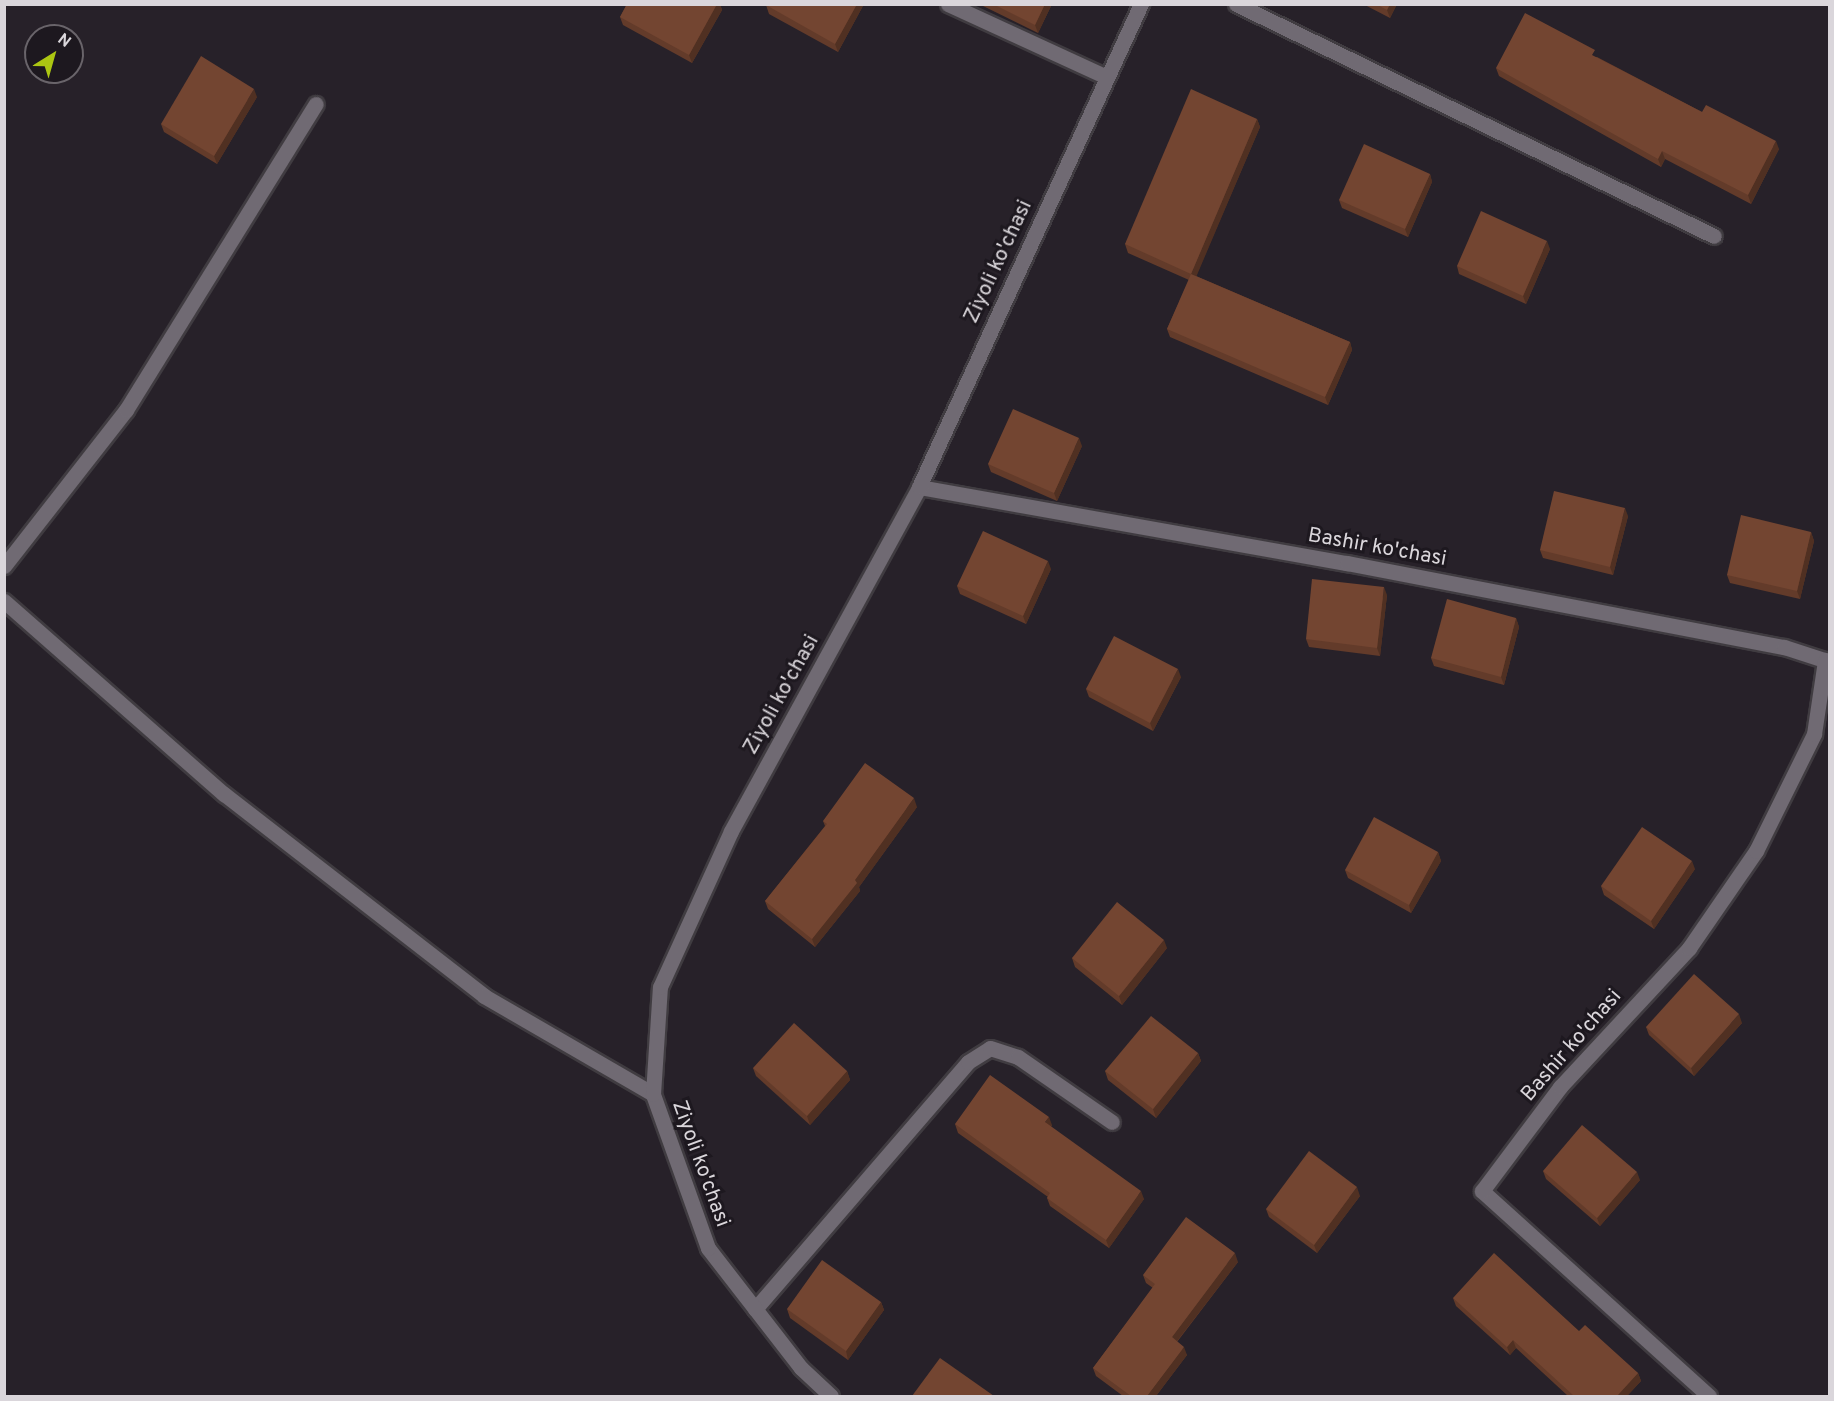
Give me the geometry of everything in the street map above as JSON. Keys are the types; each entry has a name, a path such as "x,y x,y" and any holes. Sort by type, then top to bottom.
{"street":[{"path":"948,4 1107,77"},
{"name":"Ziyoli ko'chasi","path":"831,1396 801,1368 708,1248 653,1094 660,987 731,831 919,487 1141,4"},
{"path":"1236,4 1714,236"},
{"path":"4,566 126,410 316,104"},
{"name":"Bashir ko'chasi","path":"919,487 1347,562 1785,647 1827,661 1815,734 1756,851 1689,948 1560,1087 1482,1191 1709,1396"},
{"path":"4,601 224,794 484,996 653,1094"},
{"path":"755,1309 968,1062 990,1048 1018,1057 1112,1122"}],"building":[{"path":"627,4 717,4 689,55 620,17"},
{"path":"766,4 857,4 835,44"},
{"path":"993,4 1045,4 1035,25"},
{"path":"1376,4 1390,4 1387,10"},
{"path":"1525,13 1595,50 1592,55 1702,112 1706,105 1776,141 1748,195 1662,151 1658,159 1496,68"},
{"path":"201,56 254,89 214,156 161,124"},
{"path":"1191,89 1257,119 1191,274 1125,244"},
{"path":"1364,144 1430,174 1405,229 1339,200"},
{"path":"1481,211 1547,241 1523,296 1457,266"},
{"path":"1191,274 1350,342 1325,397 1167,329"},
{"path":"1013,409 1079,438 1054,493 988,464"},
{"path":"1554,491 1625,508 1610,567 1540,550"},
{"path":"1741,515 1811,532 1797,591 1727,575"},
{"path":"983,531 1048,561 1023,616 957,586"},
{"path":"1312,579 1384,587 1377,648 1306,639"},
{"path":"1447,599 1516,618 1501,677 1431,658"},
{"path":"1114,636 1178,669 1150,723 1086,689"},
{"path":"865,763 914,798 855,880 857,883 812,939 765,901 827,824 823,821"},
{"path":"1374,817 1438,852 1409,905 1345,870"},
{"path":"1642,827 1692,861 1651,921 1601,886"},
{"path":"1117,902 1164,940 1119,996 1072,958"},
{"path":"1694,974 1739,1014 1691,1068 1646,1027"},
{"path":"1151,1016 1198,1053 1153,1109 1105,1071"},
{"path":"794,1023 847,1071 807,1116 753,1068"},
{"path":"990,1075 1049,1117 1045,1122 1141,1191 1106,1240 1047,1198 1050,1193 955,1124"},
{"path":"1582,1125 1637,1172 1597,1218 1543,1171"},
{"path":"1309,1151 1357,1187 1314,1245 1266,1209"},
{"path":"1186,1217 1235,1253 1172,1337 1184,1347 1147,1396 1131,1396 1093,1368 1155,1284 1143,1275"},
{"path":"1494,1253 1579,1331 1585,1325 1638,1373 1617,1396 1574,1396 1513,1340 1507,1347 1453,1298"},
{"path":"822,1260 881,1302 846,1351 787,1309"},
{"path":"940,1358 994,1396 912,1396"}]}
